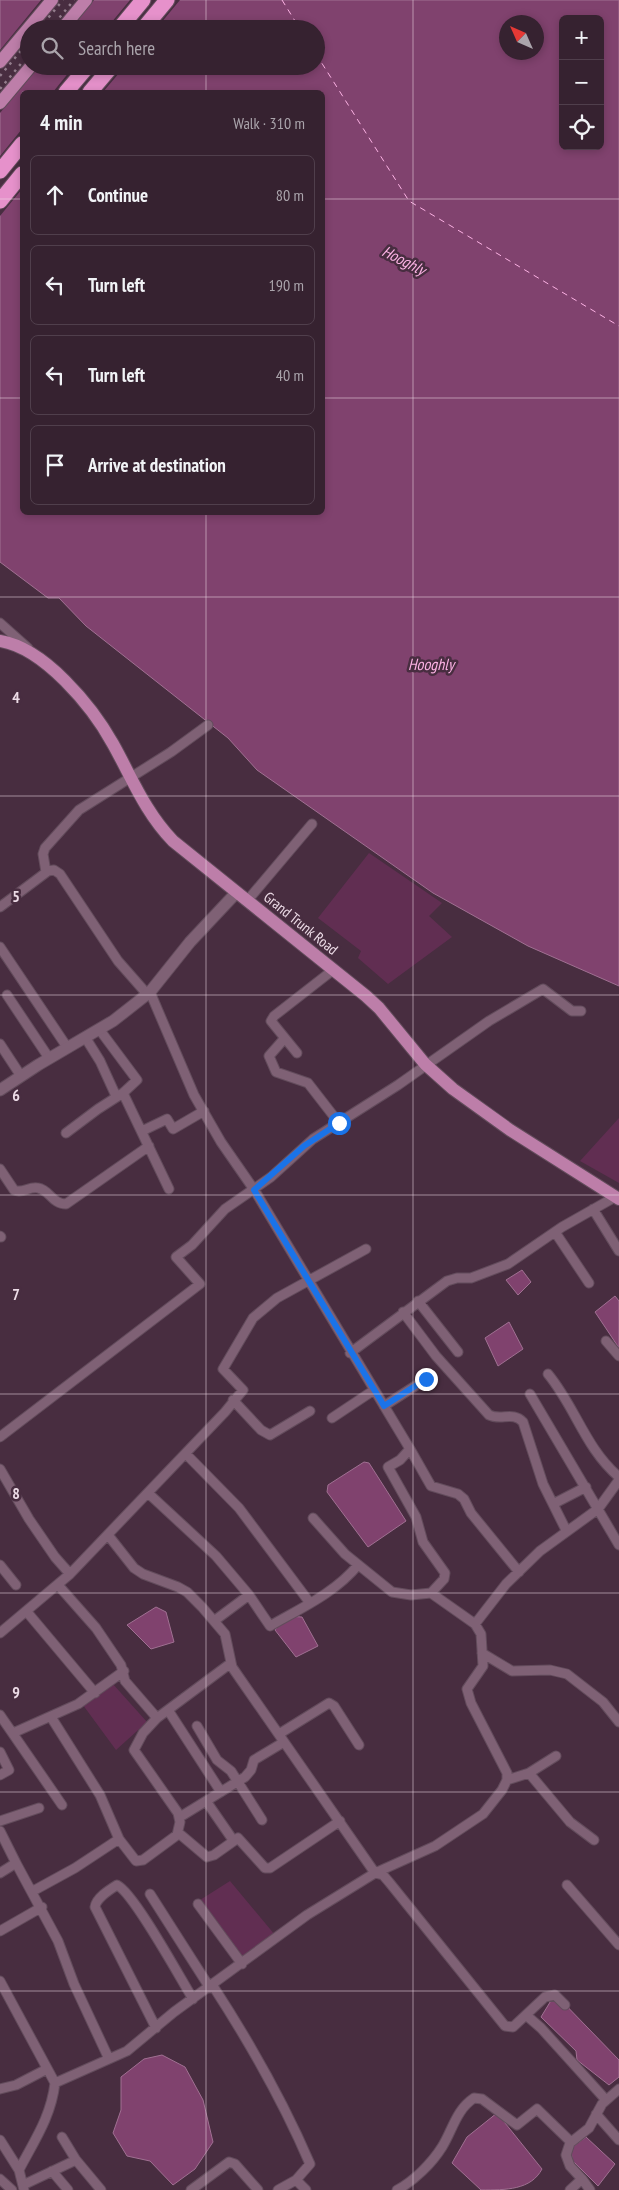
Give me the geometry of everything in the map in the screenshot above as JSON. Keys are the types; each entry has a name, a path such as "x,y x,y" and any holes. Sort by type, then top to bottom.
{"highway":[{"path":"126,20 143,0"},
{"path":"150,20 167,0"},
{"path":"68,90 80,75"},
{"path":"92,90 104,75"},
{"path":"0,172 20,147"},
{"path":"0,201 20,176"}],"main road":[{"path":"35,20 52,0"},
{"path":"69,20 86,0"},
{"path":"0,62 20,38"},
{"path":"0,103 23,75"},
{"name":"Grand Trunk Road","path":"0,641 14,644 41,659 72,690 103,728 149,814 160,828 180,847 379,1008 425,1064 483,1111 617,1198"}],"street":[{"path":"0,623 41,659"},
{"path":"46,872 44,851 72,817 88,803 129,779 208,725"},
{"path":"247,901 312,824"},
{"path":"0,906 46,872 54,870 64,878 114,955 148,993 182,1068 221,1142 254,1190 310,1281 350,1353 431,1486 458,1494 464,1498 471,1513 519,1572"},
{"path":"0,1090 66,1047 113,1021 148,993 190,942 236,893"},
{"path":"0,947 66,1047"},
{"path":"297,1053 272,1023 273,1018 333,970"},
{"path":"0,1437 164,1314 200,1284 176,1257 192,1245 225,1209 239,1198 254,1190 304,1146 425,1064 543,989 572,1010 581,1011"},
{"path":"7,996 50,1058"},
{"path":"66,1133 134,1084 136,1078 99,1029"},
{"path":"85,1037 142,1131 169,1188"},
{"path":"284,1038 269,1056 276,1072 308,1084 339,1123"},
{"path":"0,1044 21,1076"},
{"path":"142,1131 167,1119 173,1129 204,1111"},
{"path":"0,1169 14,1190 22,1192 36,1187 41,1189 54,1202 66,1204 149,1146"},
{"path":"350,1353 403,1312 452,1278 471,1278 497,1270 593,1209 617,1198"},
{"path":"593,1209 619,1251"},
{"path":"555,1232 589,1283"},
{"path":"0,1633 70,1574 186,1454 243,1390 223,1369 253,1318 277,1298 366,1249"},
{"path":"418,1301 458,1352"},
{"path":"403,1312 436,1356 489,1415 494,1418 512,1415 519,1417 523,1422 542,1484 566,1530"},
{"path":"606,1341 619,1356"},
{"path":"475,1624 506,1584 566,1530 598,1508 619,1479 596,1455 578,1424 571,1406 548,1374"},
{"path":"384,1406 426,1379"},
{"path":"332,1418 374,1390"},
{"path":"530,1394 619,1545"},
{"path":"234,1400 261,1430 270,1434 310,1410"},
{"path":"410,1449 400,1460 388,1467 416,1517 423,1542 446,1573 444,1579 431,1593"},
{"path":"186,1454 239,1508 310,1603"},
{"path":"0,1469 29,1519 55,1557 70,1574"},
{"path":"553,1504 586,1487"},
{"path":"148,1493 216,1556 249,1595 270,1626 330,1592 348,1578 358,1565"},
{"path":"55,2084 127,2051 193,1999 307,1915 375,1873 435,1846 483,1814 502,1790 507,1780 507,1773 471,1704 467,1689 483,1666 481,1634 475,1624 431,1593 410,1595 392,1592 358,1565 322,1531 313,1518"},
{"path":"108,1535 134,1568 143,1574 187,1592 225,1634 231,1663 375,1873 383,1875 389,1882 505,2026 513,2027 545,1997 555,1995 565,2005"},
{"path":"0,1566 16,1585"},
{"path":"58,1585 96,1628 124,1672 125,1682 158,1718"},
{"path":"214,1621 249,1595"},
{"path":"26,1612 77,1669 95,1693"},
{"path":"482,1653 512,1670 550,1670 567,1674 603,1702 619,1722"},
{"path":"50,1717 100,1795 119,1839 132,1858 139,1862 177,1835 180,1818 172,1803 134,1750 143,1733 158,1718 231,1663"},
{"path":"13,1733 50,1717 95,1693 124,1672"},
{"path":"180,1818 238,1782 248,1774 254,1760 329,1703 334,1706 360,1745"},
{"path":"168,1710 221,1792"},
{"path":"0,1715 62,1805"},
{"path":"197,1726 217,1760 231,1771 262,1820"},
{"path":"0,1752 9,1770 0,1775"},
{"path":"507,1780 529,1773 556,1756"},
{"path":"529,1773 570,1822 594,1840"},
{"path":"206,1801 233,1840"},
{"path":"0,1821 39,1808"},
{"path":"177,1835 185,1838 207,1857 214,1855 238,1838 267,1869 274,1867 340,1821"},
{"path":"0,1831 42,1907 109,2059"},
{"path":"33,1892 75,1868 119,1839"},
{"path":"0,1873 16,1863"},
{"path":"156,2028 95,1907 100,1898 113,1887 117,1885 126,1892 157,1937 193,1999"},
{"path":"567,1885 619,1945"},
{"path":"150,1894 240,2028 289,2116 310,2164 296,2180 278,2190"},
{"path":"198,1904 242,1964"},
{"path":"0,1931 42,1907"},
{"path":"0,1981 55,2084 52,2104 42,2132 19,2170"},
{"path":"526,2016 541,2028 606,2100"},
{"path":"0,2089 16,2085 47,2069"},
{"path":"590,2190 570,2166 566,2155 571,2142 589,2128 606,2100 619,2089"},
{"path":"397,2190 417,2176 442,2148 461,2109 474,2098 482,2099 517,2125 537,2109 571,2142"},
{"path":"596,2114 619,2140"},
{"path":"62,2137 76,2160 101,2190"},
{"path":"0,2140 19,2170 24,2188 52,2171 76,2160"},
{"path":"191,2190 229,2162 235,2164 258,2190"},
{"path":"52,2171 68,2190"},
{"path":"0,2179 12,2190"},
{"path":"570,2190 582,2179"},
{"path":"296,2180 306,2190"}],"shaded area":[{"path":"369,853 442,903 429,916 452,937 388,984 358,958 361,951 318,918"},
{"path":"619,1118 619,1183 580,1161"},
{"path":"112,1683 147,1722 116,1750 80,1701"},
{"path":"230,1881 275,1935 243,1957 200,1900"}],"water":[{"name":"Hooghly","path":"0,0 619,0 619,986 528,946 433,893 257,770 228,738 86,626 59,598 48,598 0,562"},
{"path":"522,1270 531,1282 518,1295 506,1280"},
{"path":"615,1296 619,1301 619,1348 595,1312"},
{"path":"509,1322 523,1349 498,1366 485,1338"},
{"path":"364,1462 369,1463 406,1521 368,1547 327,1492 328,1485"},
{"path":"156,1607 166,1612 174,1642 151,1649 127,1625"},
{"path":"286,1616 302,1617 318,1646 296,1657 275,1630"},
{"path":"555,1994 619,2060 619,2077 609,2085 577,2060 576,2051 541,2017"},
{"path":"162,2055 185,2067 203,2100 213,2142 195,2169 173,2185 150,2161 127,2156 113,2133 121,2110 121,2077 144,2059"},
{"path":"497,2113 542,2169 537,2176 524,2185 500,2190 481,2190 452,2163 467,2137"},
{"path":"586,2137 615,2164 598,2186 572,2160 571,2148"}],"pier":[{"path":"41,0 94,0 77,20 25,20"},
{"path":"130,0 180,0 163,20 113,20"},
{"path":"20,26 20,75 32,75 0,113 0,50"},
{"path":"67,75 117,75 105,90 55,90"},
{"path":"20,131 20,191 0,216 0,156"}],"ferry route":[{"path":"282,0 294,20"},
{"path":"325,68 409,201 619,326"}],"railway":[{"path":"46,20 63,0"},
{"path":"57,20 74,0"},
{"path":"0,76 20,52"},
{"path":"0,89 20,65"}],"route":[{"path":"339,1123 304,1146 254,1190 310,1281 350,1353 384,1406 426,1379"}]}
